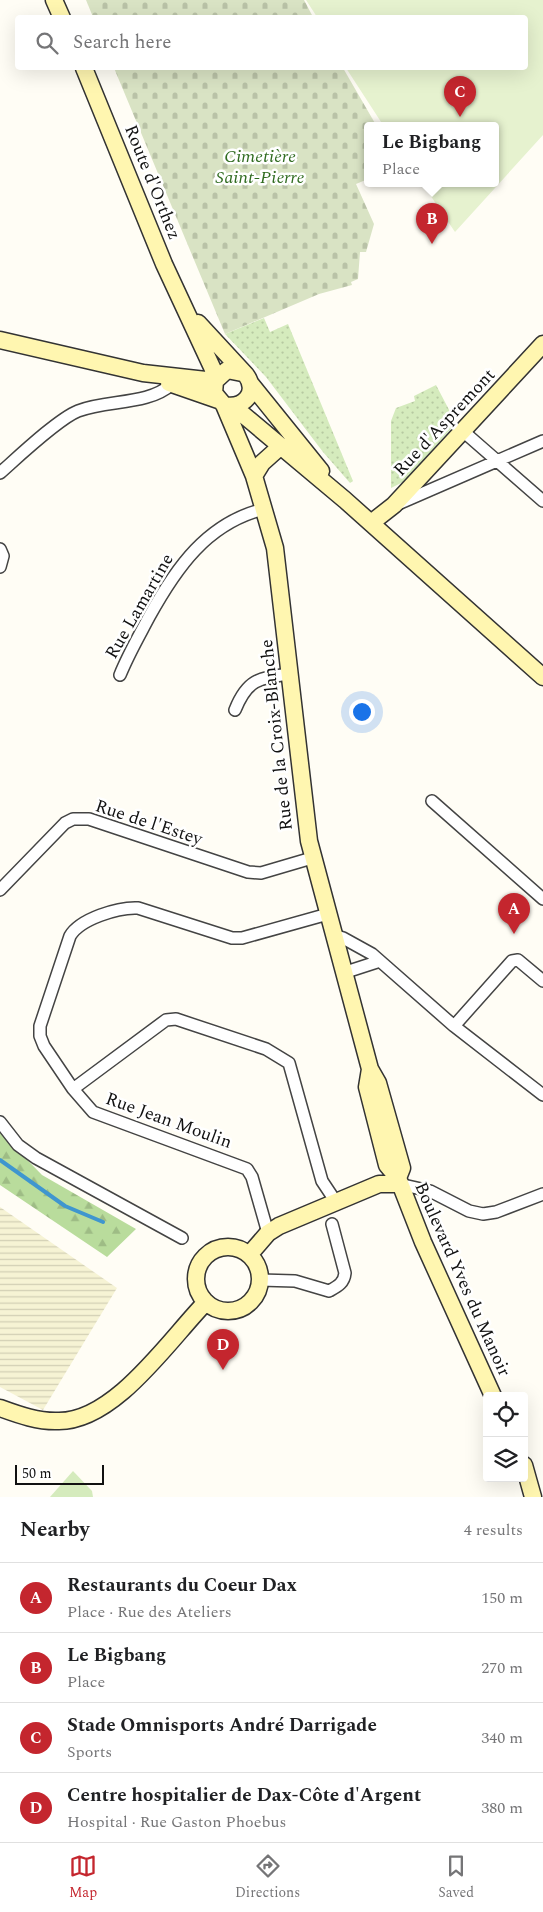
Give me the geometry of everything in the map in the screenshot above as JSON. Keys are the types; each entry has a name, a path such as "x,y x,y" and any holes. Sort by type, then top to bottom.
{"main road":[{"path":"54,0 61,15"},
{"name":"Route d'Orthez","path":"85,70 162,258 216,380"},
{"name":"Route d'Orthez","path":"187,311 345,500"},
{"path":"0,340 144,374 225,404 244,402 247,384 228,370 216,380 214,393 225,404 251,421 345,500 543,677"},
{"name":"Rue d'Aspremont","path":"371,523 394,505 464,432 543,344"},
{"path":"144,374 216,380"},
{"name":"Rue de la Croix-Blanche","path":"247,384 254,476"},
{"name":"Rue de la Croix-Blanche","path":"225,404 254,476 275,548 312,858 333,935"},
{"path":"254,476 262,463 281,446"},
{"name":"Boulevard Yves du Manoir","path":"333,935 370,1069 367,1087 387,1164 398,1181 491,1392"},
{"path":"249,1255 268,1233 380,1184 398,1181"},
{"path":"229,1247 249,1255 259,1271 260,1280 255,1295 242,1307 223,1310 206,1302 198,1288 197,1271 201,1261 208,1253 218,1248 229,1247"},
{"path":"0,1408 16,1414 54,1421 72,1420 91,1414 113,1401 130,1385 206,1302"},
{"path":"528,1479 533,1497"}],"street":[{"path":"0,473 76,411 102,404 149,397 164,391 172,384"},
{"path":"464,432 543,501"},
{"path":"394,505 543,441"},
{"name":"Rue Lamartine","path":"120,675 156,605 183,561 214,531 236,519 264,509"},
{"path":"0,549 3,556 0,568"},
{"path":"235,710 242,692 253,681 289,674"},
{"path":"432,801 543,899"},
{"name":"Rue de l'Estey","path":"0,890 65,823 73,818 89,819 248,872 261,873 312,858"},
{"name":"Rue Jean Moulin","path":"268,1233 252,1177 247,1169 93,1112 73,1089 44,1046 40,1036 40,1026 70,936 82,922 128,908 138,908 232,938 242,938 328,914"},
{"path":"333,935 358,945 380,961 454,1026 543,1095"},
{"path":"454,1026 512,961 518,960 543,981"},
{"path":"344,974 380,961"},
{"path":"73,1089 166,1020 176,1019 266,1049 289,1063 316,1154 322,1182 336,1202"},
{"path":"0,1122 18,1145 36,1158 182,1238"},
{"path":"398,1181 430,1191 469,1211 484,1214 496,1212 543,1194"},
{"path":"260,1280 295,1281 329,1291 338,1286 344,1280 344,1273 332,1224"}],"shaded area":[{"path":"0,1207 117,1288 43,1410 0,1387"}],"green space":[{"path":"86,0 304,0 312,15 92,15"},
{"path":"306,0 543,0 543,135 499,184 499,122 381,122 347,70 528,70 528,15 316,15"},
{"name":"Cimetière Saint-Pierre","path":"115,70 344,70 374,122 364,122 364,181 356,184 374,224 366,252 360,252 358,279 351,282 352,285 319,294 225,334"},
{"path":"425,187 496,187 455,232"},
{"path":"264,318 270,332 288,324 353,481 350,483 323,452 266,377 225,334"},
{"path":"436,385 456,423 405,481 391,488 391,421 396,408 415,401 414,396"},
{"path":"0,1132 42,1175 136,1229 107,1257 0,1185"},
{"path":"73,1471 92,1491 93,1497 50,1497"}],"waterway":[{"path":"0,1160 65,1206 103,1222"}],"place":[{"name":"Stade Omnisports André Darrigade","path":"460,117"},
{"name":"Le Bigbang","path":"432,244"},
{"name":"Restaurants du Coeur Dax","path":"514,934"},
{"name":"Centre hospitalier de Dax-Côte d'Argent","path":"223,1370"}]}
